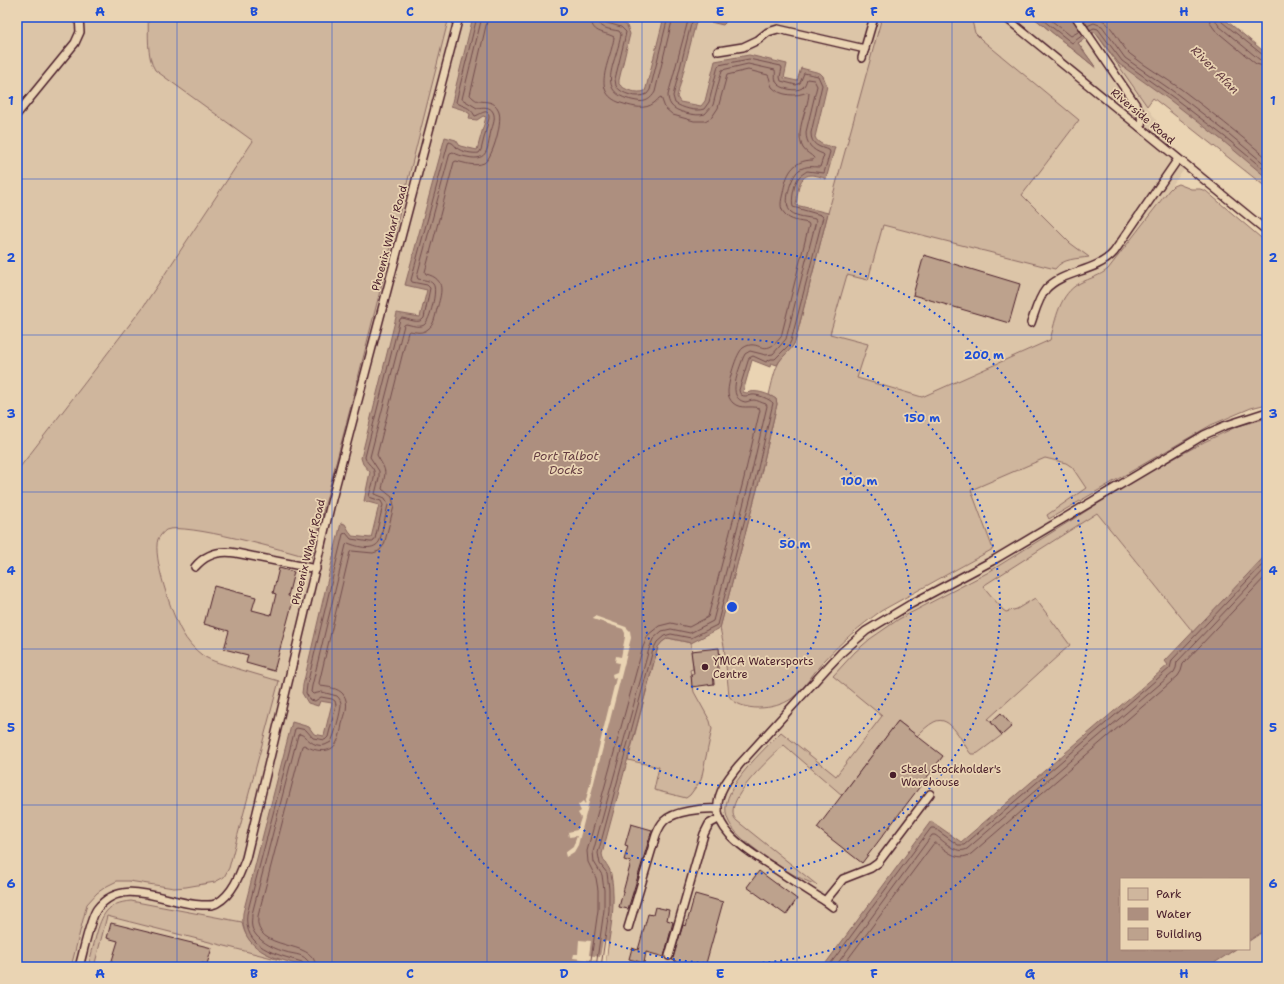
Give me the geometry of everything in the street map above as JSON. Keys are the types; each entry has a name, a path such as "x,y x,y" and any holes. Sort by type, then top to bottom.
{"lane":[{"path":"17,114 75,43 80,32 79,17"},
{"name":"Phoenix Wharf Road","path":"80,967 96,910 111,896 124,893 143,893 197,905 213,905 224,898 239,876 246,858 335,488 459,17"},
{"path":"862,58 874,17"},
{"name":"Riverside Road","path":"1005,17 1267,231"},
{"path":"1076,17 1136,105 1142,118 1140,127"},
{"path":"718,51 743,47 758,40 768,32 778,29 865,49"},
{"path":"1031,323 1039,300 1050,285 1055,281 1096,265 1110,257 1178,159"},
{"path":"833,907 742,845 730,834 720,818 718,809 722,790 739,765 842,652 866,631 911,604 992,561 1204,435 1224,426 1267,412"},
{"path":"195,567 204,558 211,554 223,551 236,552 316,569"},
{"path":"825,901 843,879 871,868 878,863 930,794"},
{"path":"628,928 656,835 661,824 670,817 683,813 704,809 718,809"},
{"path":"669,956 704,834 709,824 720,818"}],"shaded area":[{"path":"17,17 473,17 451,106 464,110 470,114 469,118 486,116 477,150 460,146 406,285 427,289 419,318 398,313 363,464 370,472 379,505 371,539 352,536 345,524 341,524 303,685 302,693 320,701 332,703 324,736 314,734 292,723 243,913 242,922 303,967 17,967"},
{"path":"599,17 664,17 645,91 639,93 624,88 619,84 630,34 627,26 623,23"},
{"path":"726,17 1033,17 1095,66 1078,43 1095,32 1119,64 1156,120 1156,133 1190,162 1108,269 1103,274 1084,281 1061,302 1050,340 922,397 793,361 828,213 796,205 799,185 804,178 812,175 826,178 827,145 816,141 815,134 827,86 820,73 801,68 797,81 784,78 787,64 746,56 715,61 705,101 701,106 680,102 677,97 696,22 698,20 702,20 723,25"},
{"path":"946,433 1066,463 1072,467 1086,488 1081,501 1049,519 1056,530 1097,513 1193,632 1165,661 1168,664 961,842 932,821 823,967 605,967 613,911 611,871 604,862 602,854 657,652 691,643 720,628 724,646 727,691 731,698 742,706 756,708 780,705 792,699 856,640 911,604 942,578 993,549"},
{"path":"1267,929 1267,967 1208,967 1234,950 1250,950 1250,939"}],"green space":[{"path":"148,17 449,17 311,558 236,538 193,530 166,530 158,539 157,547 160,572 168,600 178,624 191,645 202,655 214,661 279,681 229,868 224,877 215,882 186,887 174,888 129,881 117,881 97,893 87,904 71,967 17,967 17,471 143,307 253,141 155,70 150,58 148,44"},
{"path":"882,17 971,17 975,33 982,40 1079,120 1022,195 1070,243 1089,257 1066,261 1058,265 1055,269 883,225 868,280 847,275 830,334 868,344 857,378 922,397 1050,340 1059,308 1067,294 1080,283 1108,269 1169,190 1178,184 1191,189 1206,191 1267,243 1267,404 1251,408 1211,425 1049,519 1047,515 1086,488 1072,467 1066,463 1045,458 971,490 993,549 881,611 838,646 821,664 800,691 791,699 776,706 758,708 750,707 734,701 729,696 724,646 720,628 759,482 777,404 776,399 769,395 777,367 781,359 795,342 828,213"},
{"path":"1033,17 1118,17 1267,141 1267,188 1153,98 1147,106 1095,32 1078,43 1096,68"},
{"path":"1267,418 1267,554 1193,632 1097,513 983,586 1006,612 1017,609 1035,598 1070,645 988,719 1002,735 978,753 971,754 956,731 946,722 940,720 934,722 927,726 917,736 898,721 842,795 784,745 759,770 740,793 733,813 737,821 817,885 794,875 773,862 749,844 734,830 726,813 727,803 731,792 737,780 746,769 781,732 836,776 882,716 833,676 855,652 870,639 899,619 987,573 1142,476 1204,442 1238,426"},
{"path":"668,638 691,643 693,669 690,670 694,692 710,721 712,729 701,780 686,798 654,790 659,767 628,760 658,647"},
{"path":"131,901 242,922 247,936 256,946 267,954 280,960 107,916 94,967 88,967 98,928 103,916 116,904"}],"water":[{"name":"Port Talbot Docks","path":"473,17 599,17 623,23 627,26 630,34 619,84 627,90 642,92 645,91 664,17 726,17 723,25 702,20 696,22 677,97 680,102 701,106 705,101 715,61 749,55 787,64 784,78 797,81 801,68 820,73 823,76 827,86 815,137 818,142 826,146 835,147 826,179 819,176 806,176 799,187 796,205 828,213 795,342 777,365 771,363 770,367 752,360 743,392 758,392 770,395 776,399 777,404 759,482 720,628 691,643 668,638 658,647 602,854 610,871 613,886 612,920 605,967 303,967 270,955 253,944 247,936 243,926 243,913 292,722 309,727 314,734 324,736 332,703 320,701 318,706 308,703 302,693 303,685 341,523 345,524 352,536 371,538 379,505 364,501 370,472 363,464 361,458 397,313 420,317 427,290 405,285 445,137 456,140 460,146 477,150 486,117 483,116 477,120 469,119 470,114 464,110 451,106"},
{"name":"River Afan","path":"1033,17 1222,17 1267,54 1267,178 1223,141 1171,101 1119,64 1095,32 1078,43 1096,68"},
{"path":"1267,554 1267,929 1250,940 1250,878 1120,878 1120,950 1234,950 1208,967 823,967 931,821 961,842 1168,665 1165,661"}],"pier":[{"path":"595,616 626,627 630,631 631,638 578,845 574,852 566,857 565,853 573,847 577,836 569,837 568,832 577,830 581,818 578,813 581,811 578,805 583,801 585,804 616,678 613,679 612,674 617,672 619,663 615,662 616,656 621,657 625,637 623,629 593,619"},
{"path":"579,940 591,941 589,955 600,957 603,941 608,942 606,962 573,958 574,954 578,954"}],"building":[{"path":"924,255 1020,284 1009,323 913,295"},
{"path":"279,568 294,572 288,596 294,597 274,671 246,663 248,655 224,649 229,631 204,624 214,586 256,597 252,610 271,615 276,594 273,593"},
{"name":"YMCA Watersports Centre","path":"719,648 720,661 718,662 718,671 713,672 714,684 692,687 691,674 694,674 691,651"},
{"path":"1001,713 1012,726 1002,735 991,722"},
{"name":"Steel Stockholder's Warehouse","path":"898,721 943,756 862,863 817,828"},
{"path":"631,824 652,830 628,909 619,907 631,862 624,860 628,846 625,845"},
{"path":"759,871 797,899 786,915 747,887"},
{"path":"695,894 723,902 705,967 674,967 676,961 672,960 683,925 686,926"},
{"path":"655,907 669,910 667,920 673,922 664,957 646,952 644,963 629,959 632,948 638,950 648,914 653,915"},
{"path":"111,923 212,948 207,964 201,963 200,967 110,967 118,941 107,938"}],"place":[{"name":"YMCA Watersports Centre","path":"705,667"},
{"name":"Steel Stockholder's Warehouse","path":"893,775"}]}
